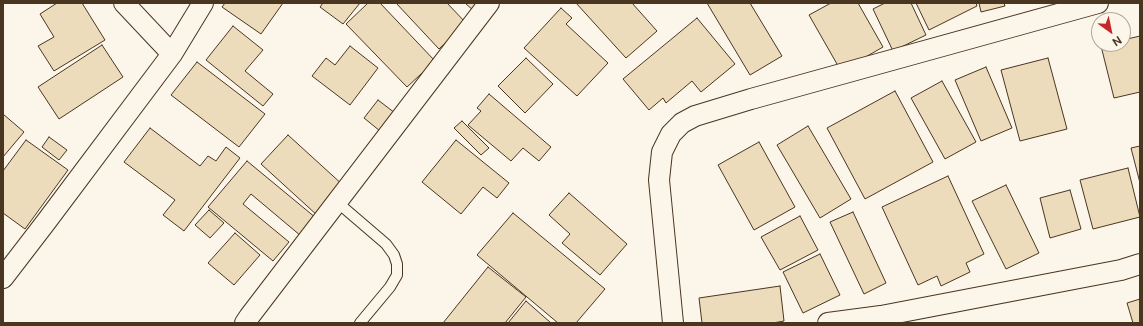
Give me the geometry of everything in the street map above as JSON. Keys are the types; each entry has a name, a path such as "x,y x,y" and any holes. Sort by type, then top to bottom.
{"street":[{"path":"124,3 172,54"},
{"path":"3,278 172,54 203,3"},
{"path":"245,323 489,3"},
{"path":"673,323 659,180 662,152 671,134 682,123 695,116 751,99 1098,3"},
{"path":"828,323 881,316 1121,270 1140,264"}],"lane":[{"path":"337,202 386,244 394,255 397,264 397,275 390,287 360,323"}],"building":[{"path":"57,3 82,3 105,40 54,71 38,46 54,37 40,14"},
{"path":"225,3 283,3 261,34 222,7"},
{"path":"323,3 360,3 343,24 320,7"},
{"path":"368,3 380,3 435,61 407,87 346,24"},
{"path":"396,3 447,3 466,23 439,49"},
{"path":"465,3 482,3 474,11"},
{"path":"576,3 632,3 657,31 626,58"},
{"path":"707,3 750,3 782,56 750,75"},
{"path":"831,3 858,3 883,47 841,71 809,15"},
{"path":"885,3 911,3 926,35 893,51 873,9"},
{"path":"916,3 976,3 977,6 929,30"},
{"path":"979,3 1004,3 1005,6 981,12"},
{"path":"561,8 572,18 566,24 608,63 577,96 524,48"},
{"path":"697,18 735,64 701,92 692,81 666,103 663,98 649,110 623,79"},
{"path":"233,26 263,50 245,71 273,94 263,106 206,60"},
{"path":"1140,36 1140,92 1114,98 1102,52 1131,52 1131,38"},
{"path":"102,45 123,77 59,119 38,87"},
{"path":"350,46 378,68 350,105 312,76 326,58 335,65"},
{"path":"526,58 553,84 525,113 498,86"},
{"path":"1048,58 1067,129 1020,141 1001,70"},
{"path":"197,62 265,114 239,147 171,95"},
{"path":"986,67 1012,128 981,141 955,80"},
{"path":"942,81 976,142 945,159 911,98"},
{"path":"895,91 933,162 865,199 827,128"},
{"path":"489,94 551,147 539,161 523,148 511,161 468,125 481,111 477,108"},
{"path":"378,100 395,113 380,131 364,118"},
{"path":"3,114 24,132 3,157"},
{"path":"462,121 489,148 481,155 454,128"},
{"path":"808,126 851,199 820,218 777,145"},
{"path":"150,128 200,166 208,156 216,161 226,147 240,158 184,231 163,215 175,200 124,162"},
{"path":"288,135 344,186 318,216 261,164"},
{"path":"49,137 67,150 59,160 42,147"},
{"path":"26,140 68,170 25,229 3,213 3,171"},
{"path":"456,140 509,183 497,198 483,187 461,214 422,182"},
{"path":"759,142 795,207 754,230 718,165"},
{"path":"1140,146 1140,183 1131,148"},
{"path":"247,161 316,218 301,236 251,194 243,204 289,242 273,261 208,207"},
{"path":"1128,168 1140,217 1093,229 1080,180"},
{"path":"948,176 984,254 966,263 970,272 941,286 937,276 918,285 882,207"},
{"path":"1006,185 1039,253 1006,269 972,201"},
{"path":"1070,190 1081,229 1050,238 1040,198"},
{"path":"569,193 627,244 600,275 562,243 570,234 549,215"},
{"path":"209,210 224,223 210,238 195,225"},
{"path":"853,212 886,283 864,294 830,222"},
{"path":"513,213 605,289 576,323 558,323 477,255"},
{"path":"800,216 818,250 780,270 761,237"},
{"path":"235,233 260,255 234,285 208,263"},
{"path":"820,254 840,295 803,313 783,272"},
{"path":"488,267 526,297 505,323 443,323"},
{"path":"780,286 784,321 773,323 702,323 699,298"},
{"path":"1140,299 1140,323 1133,323 1127,303"},
{"path":"526,301 551,323 508,323"}]}
